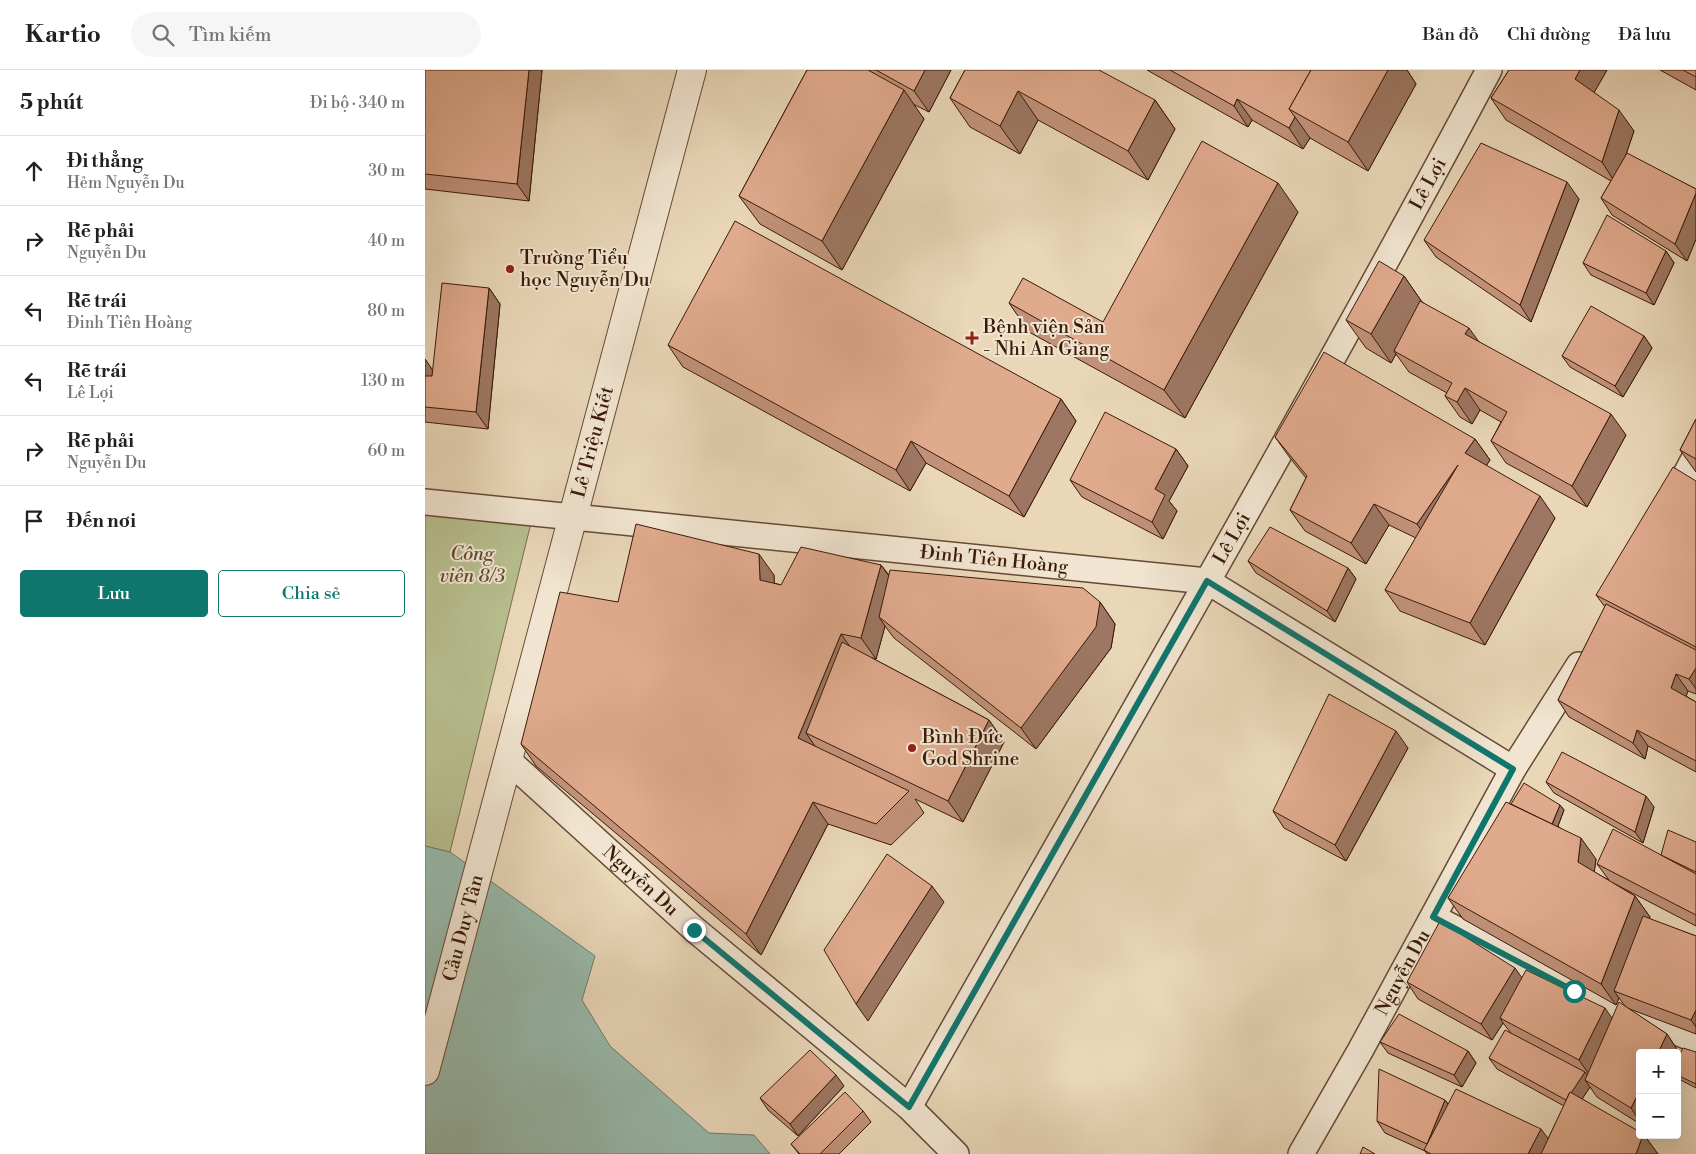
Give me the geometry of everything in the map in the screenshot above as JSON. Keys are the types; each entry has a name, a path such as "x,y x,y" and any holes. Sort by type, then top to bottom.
{"street":[{"name":"Lê Triệu Kiết","path":"494,815 692,70"},
{"name":"Lê Lợi","path":"909,1107 1207,581 1402,232 1489,70"},
{"path":"1661,520 1696,454"},
{"name":"Đinh Tiên Hoàng","path":"425,502 1207,581 1513,769"},
{"name":"Nguyễn Du","path":"1301,1154 1513,769 1589,648"},
{"name":"Nguyễn Du","path":"509,761 694,930 909,1107 955,1154"},
{"name":"Cầu Duy Tân","path":"425,1071 494,815"},
{"path":"1433,917 1574,991 1696,1040"}],"green space":[{"name":"Công viên 8/3","path":"425,513 531,523 450,852 425,846"}],"shaded area":[{"path":"425,846 450,852 595,956 582,1000 610,1046 709,1133 754,1135 770,1154 425,1154"}],"building":[{"path":"425,70 529,70 517,184 425,174"},
{"path":"807,70 868,70 904,90 822,241 739,196"},
{"path":"876,70 925,70 914,91"},
{"path":"965,70 1099,70 1155,100 1128,151 1018,91 1000,126 950,98"},
{"path":"1170,70 1311,70 1289,109 1295,117 1289,128 1237,99 1234,106"},
{"path":"1311,70 1388,70 1348,142 1289,109"},
{"path":"1509,70 1580,70 1575,79 1619,110 1602,162 1491,98"},
{"path":"1683,70 1696,70 1696,77"},
{"path":"1202,141 1278,183 1164,390 1009,303 1023,278 1103,322"},
{"path":"1481,143 1567,182 1520,305 1424,240"},
{"path":"1627,153 1696,189 1675,244 1601,198"},
{"path":"1607,215 1666,251 1646,293 1583,263"},
{"path":"735,221 1061,399 1009,496 911,441 896,470 668,345"},
{"path":"1379,261 1404,276 1371,334 1346,320"},
{"path":"442,283 489,288 476,412 425,407 425,376 432,376"},
{"path":"1420,301 1469,328 1465,334 1611,414 1572,486 1491,441 1507,412 1465,388 1457,402 1445,396 1452,383 1394,351"},
{"path":"1591,306 1644,336 1615,386 1562,356"},
{"path":"1324,352 1475,439 1465,453 1540,496 1470,623 1385,590 1458,465 1417,524 1374,504 1351,543 1290,510 1307,476 1275,437"},
{"path":"1105,412 1176,449 1155,489 1165,495 1152,522 1070,480"},
{"path":"1696,419 1696,459 1680,450"},
{"path":"1673,467 1696,481 1696,647 1596,595"},
{"path":"636,524 759,554 760,580 781,585 801,547 881,565 861,638 841,634 798,738 909,791 876,824 813,802 746,934 521,744 560,592 618,602"},
{"path":"1270,527 1348,568 1327,611 1248,561"},
{"path":"890,570 1083,588 1100,602 1096,627 1021,728 879,617"},
{"path":"1606,604 1696,650 1696,668 1689,679 1676,674 1671,688 1696,702 1696,761 1637,730 1633,743 1558,700"},
{"name":"Bình Đức God Shrine","path":"842,642 989,720 948,801 806,733"},
{"path":"1329,694 1396,731 1335,845 1273,811"},
{"path":"1562,752 1646,796 1635,832 1546,782"},
{"path":"1524,783 1560,805 1552,824 1511,804"},
{"path":"1506,802 1581,838 1578,862 1635,896 1601,984 1448,898"},
{"path":"1613,829 1696,874 1696,915 1597,864"},
{"path":"1668,830 1696,842 1696,872 1661,855"},
{"path":"887,854 932,886 856,1004 824,950"},
{"path":"1643,916 1696,936 1696,1010 1691,1020 1614,991"},
{"path":"1440,921 1515,968 1481,1024 1407,982"},
{"path":"1526,970 1605,1008 1579,1060 1500,1018"},
{"path":"1619,1002 1667,1034 1660,1049 1636,1049 1636,1098 1631,1108 1585,1080"},
{"path":"1399,1014 1468,1051 1454,1075 1380,1042"},
{"path":"1505,1030 1585,1072 1566,1100 1489,1058"},
{"path":"1683,1048 1696,1052 1696,1084 1681,1077 1681,1052"},
{"path":"810,1050 836,1075 790,1124 760,1098"},
{"path":"1379,1069 1445,1100 1427,1144 1377,1121"},
{"path":"1456,1089 1541,1129 1528,1154 1431,1154 1424,1150"},
{"path":"845,1092 863,1111 820,1154 800,1154 791,1144"},
{"path":"1570,1092 1636,1130 1636,1139 1642,1139 1636,1154 1541,1154"},
{"path":"1363,1147 1375,1154 1360,1154"}],"place":[{"name":"Trường Tiểu học Nguyễn Du","path":"510,269"},
{"name":"Bệnh viện Sản - Nhi An Giang","path":"972,338"},
{"name":"Bình Đức God Shrine","path":"912,748"}],"route":[{"path":"694,930 909,1107 1207,581 1513,769 1433,917 1574,991"}]}
